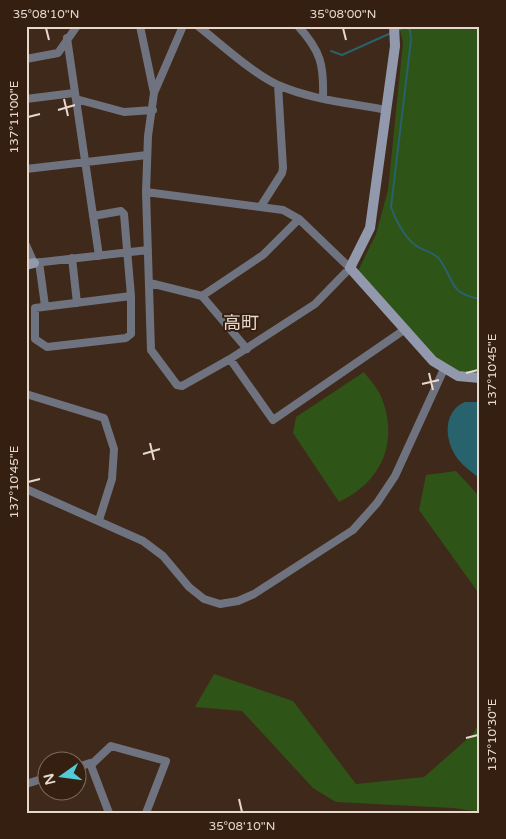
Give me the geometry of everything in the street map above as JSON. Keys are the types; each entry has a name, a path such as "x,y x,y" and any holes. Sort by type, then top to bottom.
{"street":[{"path":"26,59 56,54 77,26"},
{"path":"140,26 154,93 148,136 146,192 151,350 177,385 182,386 247,349 315,304 350,268 370,228 395,46 394,26"},
{"path":"154,93 182,26"},
{"path":"198,26 264,76 278,84 323,98 386,110"},
{"path":"298,26 309,38 320,56 324,71 323,98"},
{"path":"67,38 99,256"},
{"path":"261,206 282,173 283,168 278,84"},
{"path":"26,99 75,96 124,112 153,110"},
{"path":"26,169 147,155"},
{"path":"146,192 284,210 299,219 350,268 433,361 458,376 480,378"},
{"path":"93,216 123,212 128,252 131,296 132,332 126,338 47,347 35,340 35,308 131,296"},
{"path":"202,296 264,256 299,219"},
{"path":"26,245 45,306"},
{"path":"33,263 148,250"},
{"path":"72,258 77,303"},
{"path":"150,284 202,296 247,349"},
{"path":"230,359 273,420 404,330"},
{"path":"26,489 143,541 163,556 189,586 204,599 220,604 238,601 254,594 353,530 378,503 395,476 444,369"},
{"path":"26,394 104,418 114,449 112,480 99,520"},
{"path":"91,765 111,746 166,762 148,813 155,813"},
{"path":"88,764 90,763 91,765 109,813"},
{"path":"26,784 38,780"}],"green space":[{"path":"399,26 480,26 480,374 465,374 438,361 358,271 376,234 388,190 403,42"},
{"path":"364,372 380,394 386,411 387,443 377,471 367,483 339,502 293,433 296,417"},
{"path":"456,471 480,497 480,595 419,510 426,475"},
{"path":"214,674 293,701 356,784 424,777 473,734 480,721 480,812 453,808 336,802 313,788 242,711 195,707"}],"water":[{"path":"465,402 480,402 480,479 457,459 449,440 448,425 450,418 453,411"}],"waterway":[{"path":"398,30 406,27 410,30 411,40 391,207 397,222 410,241 440,260 458,290 470,297 480,299"},
{"path":"331,51 342,55 391,33"}],"district":[{"name":"高町","path":"241,323"}]}
